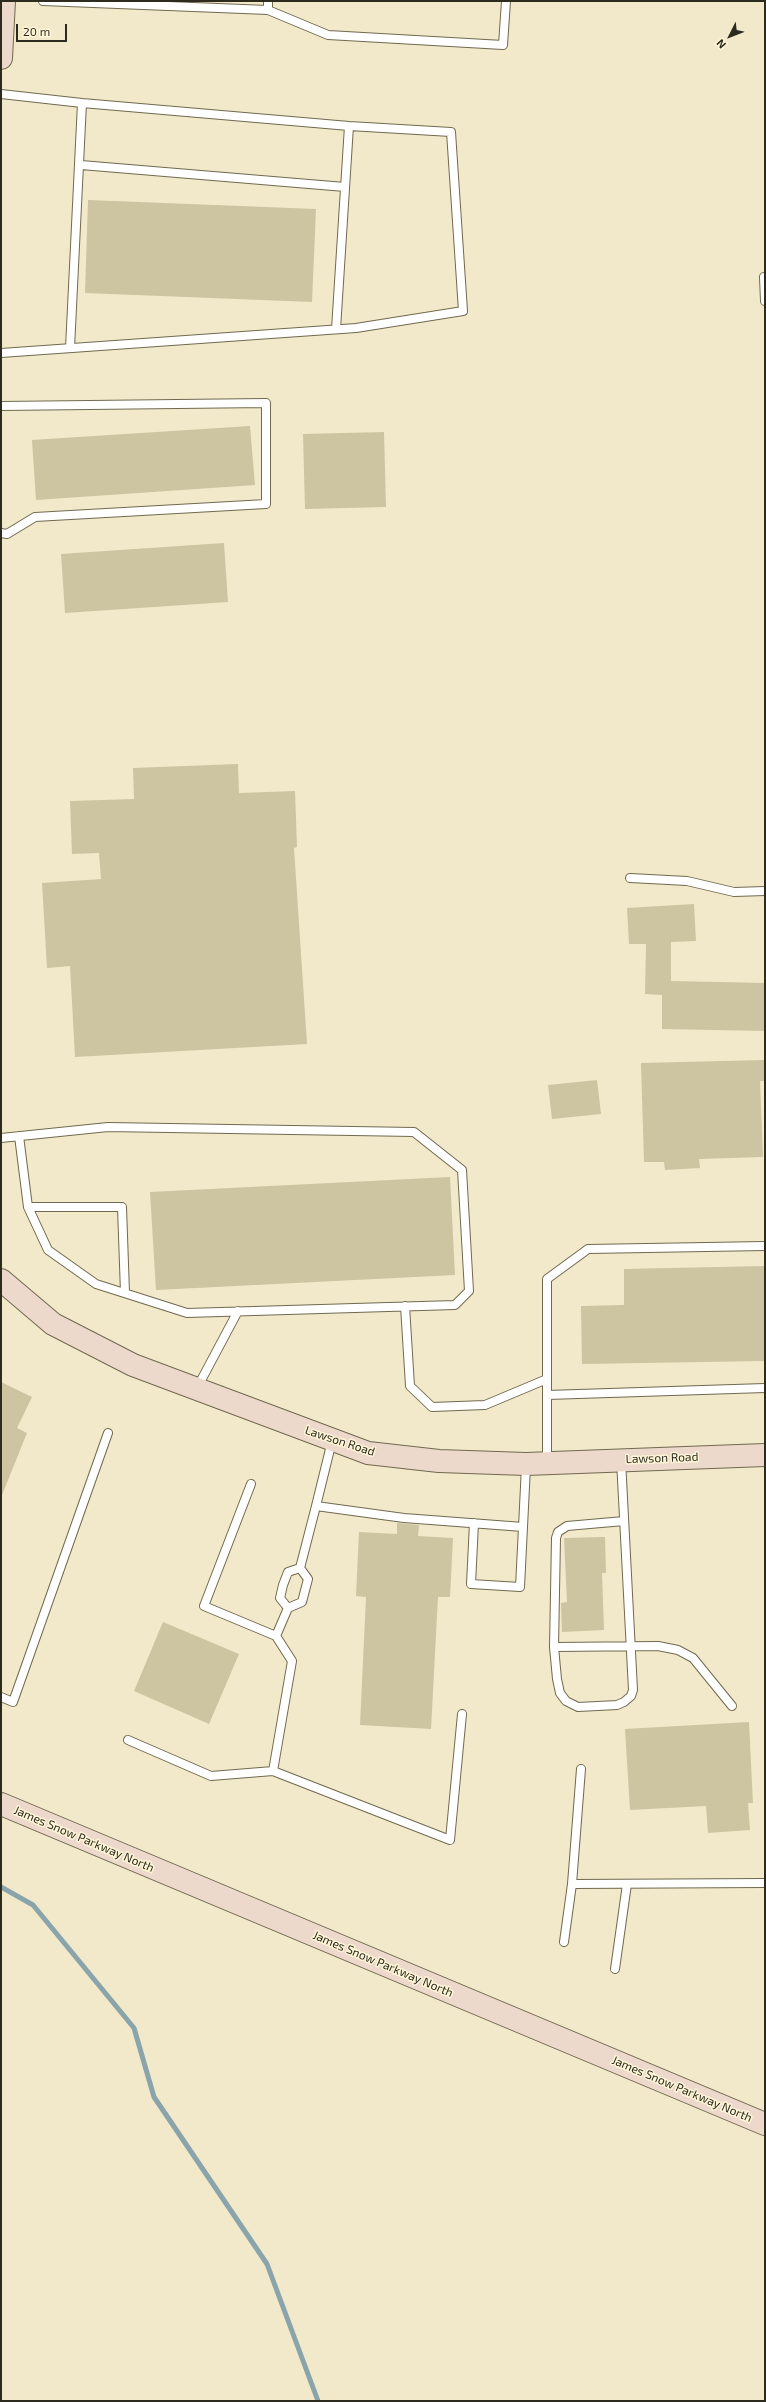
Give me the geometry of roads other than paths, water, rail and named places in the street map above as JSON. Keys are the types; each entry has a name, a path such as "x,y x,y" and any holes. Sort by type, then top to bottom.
{"street":[{"path":"1,45 4,1"},
{"name":"Lawson Road","path":"1,1280 53,1324 133,1365 332,1441 368,1452 439,1461 526,1464 765,1455"},
{"name":"James Snow Parkway North","path":"1,1804 765,2124"}],"lane":[{"path":"43,1 268,10 328,35 503,45 506,1"},
{"path":"268,1 268,10"},
{"path":"1,94 82,103 349,126 451,132 463,311 356,328 1,353"},
{"path":"70,348 81,165 82,103"},
{"path":"336,329 349,126"},
{"path":"81,165 345,187"},
{"path":"764,278 765,301"},
{"path":"1,406 266,403 266,504 35,517 7,534 1,533"},
{"path":"630,878 687,881 734,892 765,891"},
{"path":"1,1138 19,1136 108,1127 414,1132 462,1170 469,1291 456,1305 187,1313 96,1284 48,1250 28,1207 19,1136"},
{"path":"28,1207 122,1207 125,1293"},
{"path":"548,1463 547,1279 588,1249 765,1246"},
{"path":"405,1306 410,1386 432,1407 484,1406 547,1379"},
{"path":"196,1389 238,1311"},
{"path":"547,1395 765,1388"},
{"path":"1,1697 12,1702 108,1434"},
{"path":"300,1568 332,1441"},
{"path":"620,1460 624,1521 633,1690 631,1696 617,1705 578,1707 571,1705 560,1693 554,1647 558,1532 567,1526 624,1521"},
{"path":"474,1523 472,1584 520,1587 526,1464"},
{"path":"251,1484 204,1606 276,1636 292,1661 273,1771"},
{"path":"316,1506 404,1518 523,1526"},
{"path":"288,1608 280,1598 283,1585 288,1572 300,1568"},
{"path":"276,1636 288,1608 302,1602 308,1579 300,1568"},
{"path":"554,1647 658,1646 678,1650 693,1658 732,1706"},
{"path":"128,1740 211,1776 273,1771 450,1840 462,1714"},
{"path":"564,1942 572,1884 581,1769"},
{"path":"572,1884 765,1883"},
{"path":"615,1970 627,1884"}],"waterway":[{"path":"1,1887 33,1905 134,2028 154,2097 267,2264 318,2401"}]}
